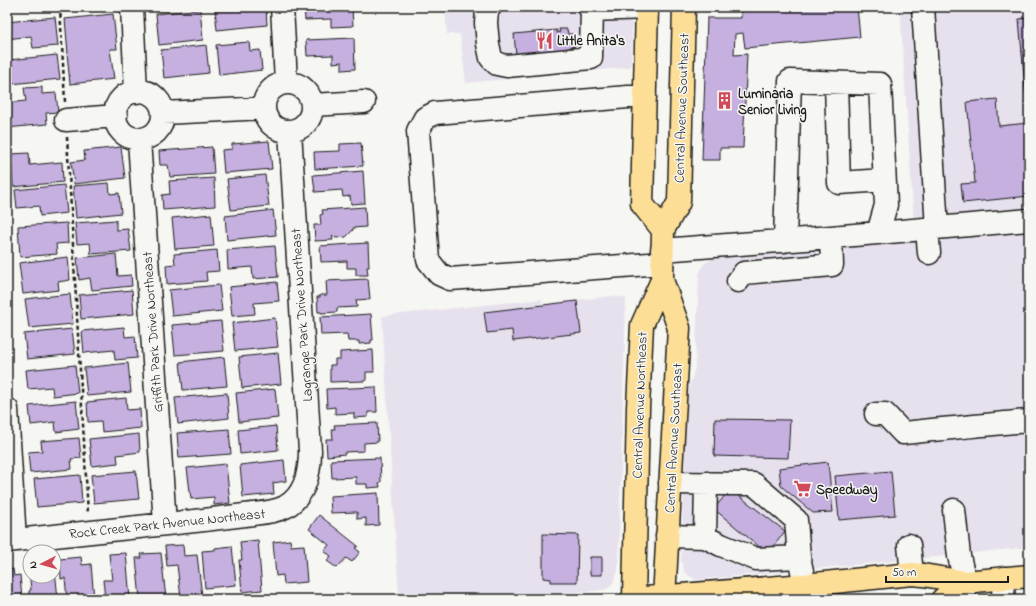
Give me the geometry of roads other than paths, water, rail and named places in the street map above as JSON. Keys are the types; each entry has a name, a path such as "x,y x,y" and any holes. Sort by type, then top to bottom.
{"main road":[{"path":"647,7 642,204 662,256"},
{"name":"Central Avenue Southeast","path":"664,598 679,328 662,256 679,202 684,7"},
{"name":"Central Avenue Northeast","path":"633,599 638,408 642,325 662,256"},
{"path":"633,599 664,598 912,574 923,574 965,591"},
{"path":"943,599 965,591 1004,589 1029,576"}],"street":[{"path":"132,7 136,92"},
{"path":"282,7 286,82"},
{"path":"490,7 487,10 486,23 491,58 497,64 507,66 591,58 591,8 647,7"},
{"path":"923,7 932,228 929,253"},
{"path":"286,82 301,86 307,91 311,97 312,105 312,113 304,126 297,130 290,131 274,127 268,121 264,108 266,96 271,90 286,82"},
{"path":"785,241 790,82 880,84 886,205 878,233"},
{"path":"836,82 839,183 884,180"},
{"path":"136,92 151,94 157,99 163,113 163,121 160,129 147,139 138,140 124,134 118,127 116,119 118,104 129,94 136,92"},
{"path":"645,97 435,112 425,118 418,131 428,260 439,274 450,279 785,241 1029,220"},
{"path":"312,105 364,102"},
{"path":"163,113 264,108"},
{"path":"66,120 116,116"},
{"name":"Lagrange Park Drive Northeast","path":"290,131 310,451 310,462 306,479 297,496"},
{"name":"Griffith Park Drive Northeast","path":"138,140 165,524"},
{"path":"738,281 744,273 832,265 831,237"},
{"path":"7,409 11,540"},
{"path":"876,414 885,414 903,433 1029,420"},
{"path":"670,483 754,484 796,520 799,557 804,585"},
{"path":"705,538 706,484"},
{"name":"Rock Creek Park Avenue Northeast","path":"11,540 274,511 290,504 297,496"},
{"path":"954,510 959,556 965,591"},
{"path":"667,536 705,538 756,559 799,557"},
{"path":"909,545 912,574"}],"place":[{"name":"Little Anita's","path":"544,40"},
{"name":"Luminaria Senior Living","path":"725,101"},
{"name":"Speedway","path":"803,489"}]}
